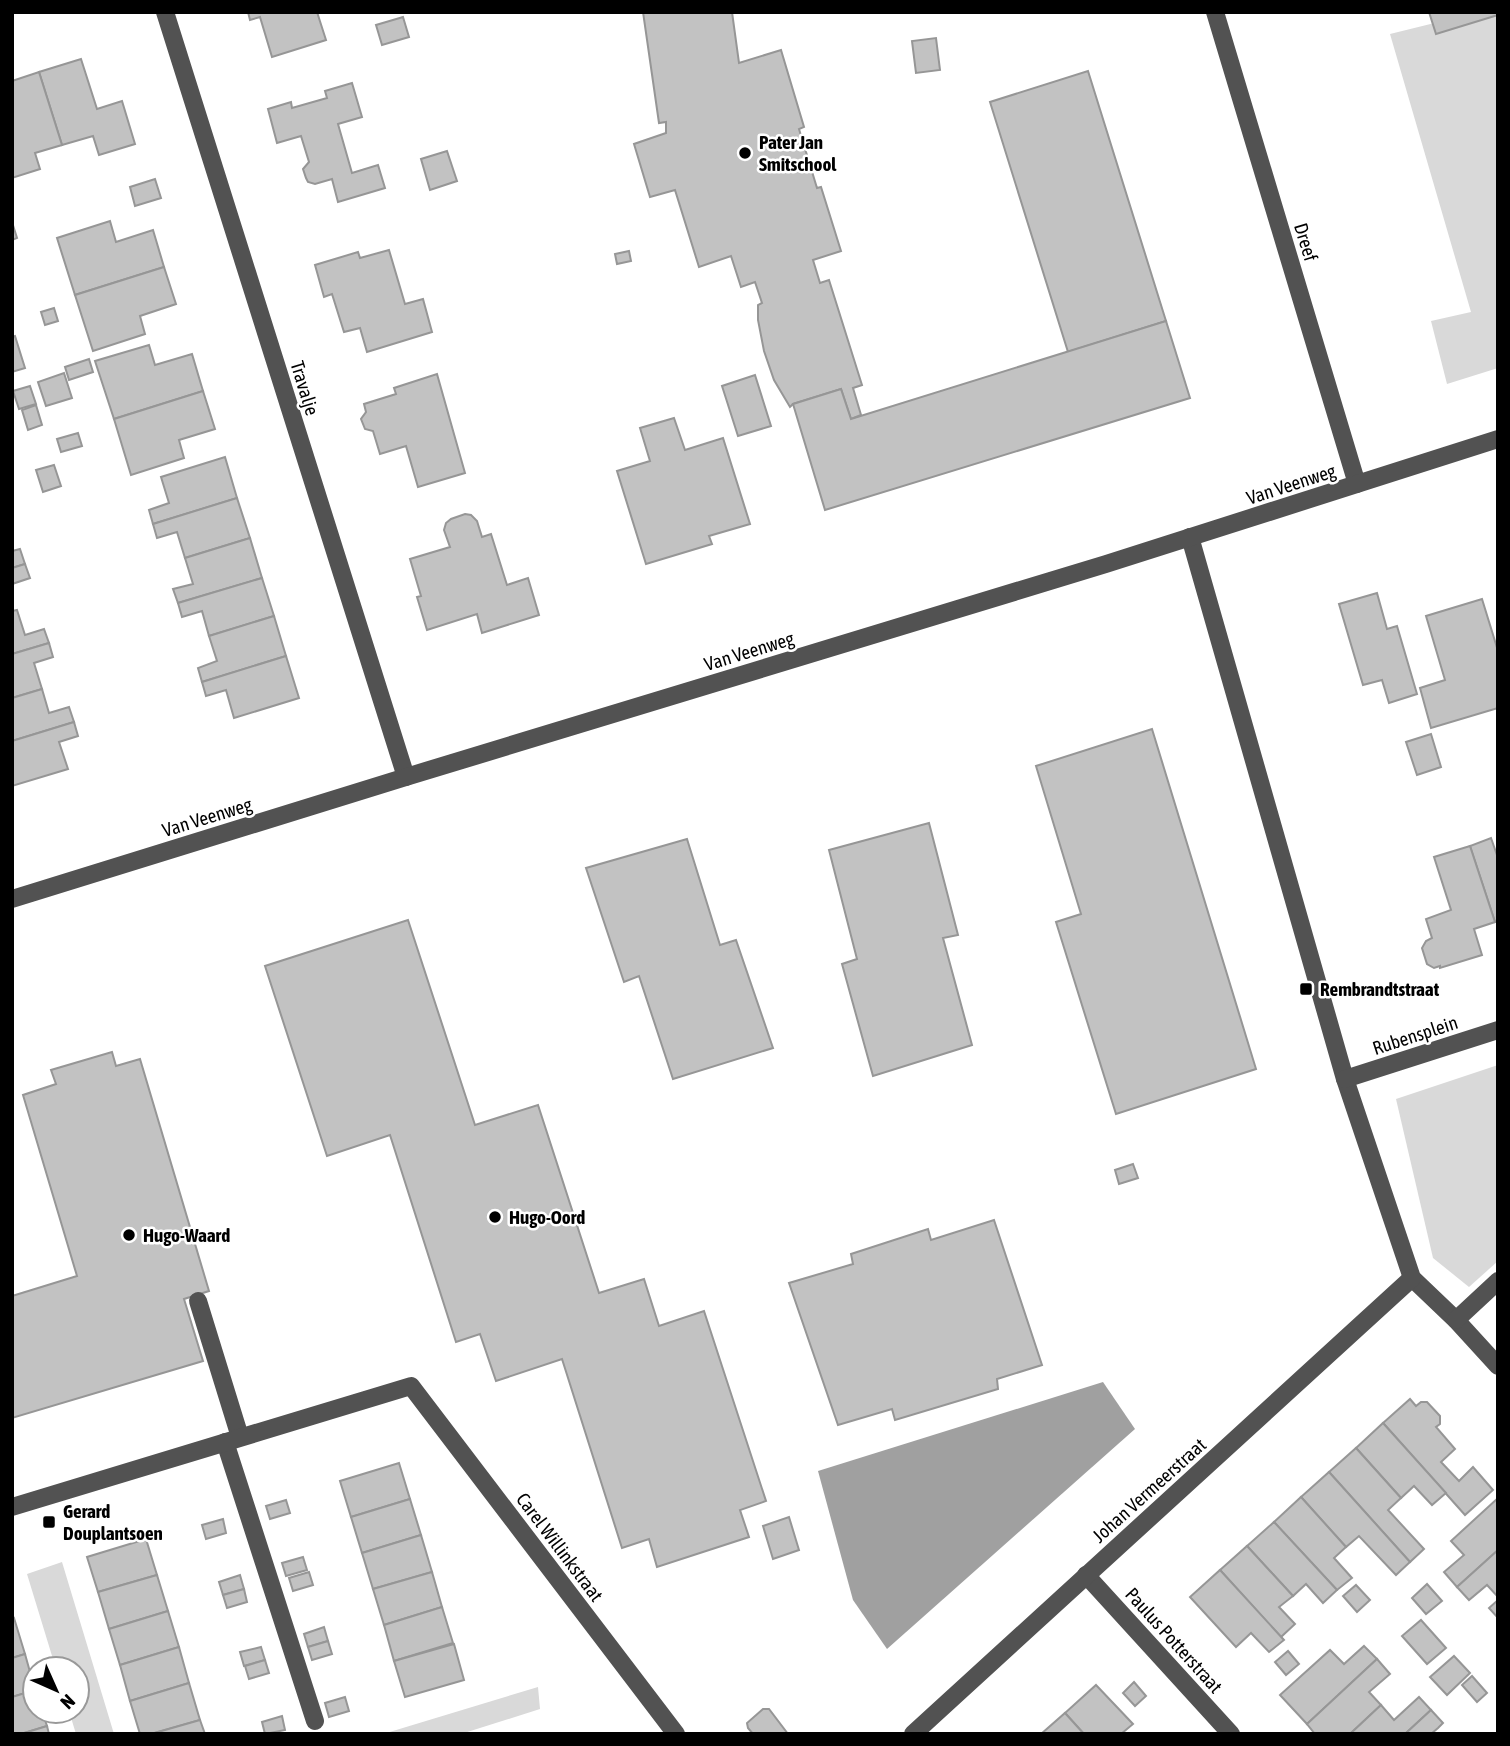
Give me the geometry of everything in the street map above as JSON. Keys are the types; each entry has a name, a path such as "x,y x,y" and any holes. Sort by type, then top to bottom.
{"street":[{"name":"Travalje","path":"165,12 406,776"},
{"name":"Dreef","path":"1215,12 1357,484"},
{"name":"Van Veenweg","path":"12,899 1190,537 1498,439"},
{"path":"1190,537 1345,1079 1412,1278 1456,1320 1498,1366"},
{"name":"Rubensplein","path":"1345,1079 1498,1030"},
{"name":"Johan Vermeerstraat","path":"913,1734 1412,1278"},
{"path":"1456,1320 1498,1280"},
{"path":"198,1301 232,1440 315,1721"},
{"name":"Carel Willinkstraat","path":"232,1440 411,1386 676,1734"},
{"path":"12,1507 232,1440"},
{"name":"Paulus Potterstraat","path":"1086,1576 1231,1734"}],"shaded area":[{"path":"1498,12 1498,368 1447,384 1431,321 1471,312 1390,34 1471,14"},
{"path":"1498,1065 1498,1261 1469,1287 1433,1258 1396,1099"},
{"path":"1103,1382 1135,1429 887,1649 853,1600 818,1471"},
{"path":"62,1562 90,1655 52,1655 27,1574"},
{"path":"91,1658 114,1734 76,1734 73,1725 91,1725"},
{"path":"538,1687 540,1709 461,1734 383,1734"}],"building":[{"path":"248,12 317,12 326,40 272,57 260,17 250,20"},
{"path":"643,12 732,12 739,63 781,50 804,127 799,129 817,188 821,187 841,251 813,260 820,283 829,280 862,385 853,388 861,415 851,419 841,389 790,407 774,380 764,351 758,320 758,305 762,303 755,282 741,287 731,256 699,267 675,190 650,197 634,144 666,133 666,122 659,123"},
{"path":"1429,12 1498,12 1498,15 1436,34"},
{"path":"403,17 409,37 382,45 376,25"},
{"path":"936,38 940,70 916,73 912,41"},
{"path":"81,59 97,109 122,101 135,144 99,155 93,136 62,145 39,72"},
{"path":"1088,71 1166,321 1068,352 990,102"},
{"path":"39,72 62,145 35,153 40,169 12,178 12,81"},
{"path":"352,83 362,117 338,124 352,173 378,165 385,188 338,202 332,179 315,184 308,182 303,169 309,162 301,136 277,143 268,109 291,102 292,108 327,98 325,91"},
{"path":"447,151 457,181 430,190 421,159"},
{"path":"155,179 161,198 135,206 130,187"},
{"path":"110,221 116,242 153,230 164,267 75,295 57,238"},
{"path":"12,222 17,238 12,240"},
{"path":"389,250 405,304 423,299 432,332 367,352 360,328 344,332 332,294 324,297 315,265 358,252 360,258"},
{"path":"629,251 631,261 617,264 615,254"},
{"path":"164,267 176,304 140,316 145,334 93,351 75,295"},
{"path":"54,308 58,321 45,325 41,312"},
{"path":"1166,321 1190,398 825,510 793,404 841,389 851,419"},
{"path":"15,336 25,368 12,372 12,337"},
{"path":"149,345 155,365 192,354 203,391 114,419 95,361"},
{"path":"89,359 93,372 69,380 65,367"},
{"path":"64,373 72,398 46,406 38,382"},
{"path":"437,374 465,473 418,487 406,446 380,454 373,431 365,429 361,419 366,412 364,404 396,394 394,388"},
{"path":"755,375 771,426 738,436 722,386"},
{"path":"30,386 36,404 19,409 13,391"},
{"path":"203,391 215,429 179,440 184,458 131,475 114,419"},
{"path":"36,405 42,425 28,430 22,410"},
{"path":"674,418 685,450 723,438 750,524 709,536 712,544 646,564 617,471 650,461 640,428"},
{"path":"78,433 82,446 61,452 57,439"},
{"path":"225,457 237,498 153,524 149,510 169,503 161,477"},
{"path":"54,465 61,486 43,492 36,470"},
{"path":"237,498 250,538 185,558 177,532 157,538 153,524"},
{"path":"465,514 471,515 477,521 482,537 491,534 507,585 528,578 539,615 482,633 477,614 427,630 410,559 450,547 444,530 446,523"},
{"path":"250,538 262,578 178,603 173,589 193,584 185,558"},
{"path":"20,549 25,564 12,568 12,551"},
{"path":"25,564 30,578 12,584 12,568"},
{"path":"262,578 274,616 209,636 202,611 182,617 178,603"},
{"path":"1377,593 1387,629 1397,626 1417,694 1389,703 1382,680 1363,685 1339,604"},
{"path":"1482,599 1498,651 1498,708 1431,728 1420,688 1445,680 1426,616"},
{"path":"17,610 25,635 44,629 49,643 12,654 12,611"},
{"path":"274,616 286,656 202,682 198,668 217,661 209,636"},
{"path":"49,643 53,657 34,663 42,689 12,698 12,654"},
{"path":"286,656 299,698 234,718 226,690 206,696 202,682"},
{"path":"42,689 49,713 69,707 74,722 12,741 12,698"},
{"path":"74,722 78,736 59,742 68,769 12,786 12,741"},
{"path":"1152,729 1256,1069 1116,1114 1056,922 1081,914 1036,766"},
{"path":"1431,734 1441,767 1417,775 1406,742"},
{"path":"929,823 958,935 943,938 972,1045 873,1076 842,964 857,959 829,850"},
{"path":"1491,838 1498,858 1498,921 1495,922 1470,846"},
{"path":"687,839 720,945 736,940 773,1048 673,1079 639,976 624,982 586,868"},
{"path":"1470,846 1495,922 1474,929 1482,955 1434,968 1427,964 1422,948 1426,941 1432,938 1426,919 1451,910 1434,857"},
{"name":"Hugo-Oord","path":"408,920 475,1125 538,1105 599,1293 644,1279 659,1326 704,1311 766,1501 740,1510 749,1537 657,1567 649,1539 622,1548 562,1359 496,1381 480,1334 456,1342 390,1135 327,1156 265,966"},
{"name":"Hugo-Waard","path":"112,1052 116,1066 140,1059 209,1291 184,1299 203,1361 12,1418 12,1296 77,1276 23,1095 56,1084 51,1070"},
{"path":"1133,1164 1138,1178 1119,1184 1115,1170"},
{"path":"994,1220 1042,1365 997,1379 998,1389 895,1420 892,1409 838,1425 789,1283 853,1264 851,1254 928,1229 931,1240"},
{"path":"1410,1399 1416,1406 1427,1402 1440,1416 1440,1424 1436,1427 1455,1449 1441,1462 1459,1481 1473,1467 1493,1490 1465,1515 1383,1423"},
{"path":"1383,1423 1446,1493 1432,1505 1414,1486 1401,1498 1356,1448"},
{"path":"1356,1448 1401,1498 1388,1510 1424,1549 1410,1562 1329,1472"},
{"path":"399,1463 410,1499 351,1517 340,1481"},
{"path":"1329,1472 1410,1562 1396,1575 1359,1536 1346,1547 1301,1497"},
{"path":"1301,1497 1346,1547 1334,1558 1352,1578 1337,1590 1274,1522"},
{"path":"1498,1498 1498,1550 1457,1587 1444,1572 1464,1555 1451,1541"},
{"path":"410,1499 421,1535 362,1553 351,1517"},
{"path":"286,1500 290,1513 270,1519 266,1506"},
{"path":"789,1517 799,1550 773,1559 763,1526"},
{"path":"223,1519 226,1533 206,1539 202,1525"},
{"path":"1274,1522 1337,1590 1323,1603 1306,1584 1293,1596 1247,1546"},
{"path":"421,1535 432,1572 373,1589 362,1553"},
{"path":"146,1539 157,1575 98,1592 87,1557"},
{"path":"1247,1546 1293,1596 1279,1607 1295,1624 1281,1637 1220,1570"},
{"path":"1498,1550 1498,1597 1487,1585 1469,1600 1457,1587"},
{"path":"303,1557 307,1570 286,1576 282,1563"},
{"path":"1220,1570 1284,1640 1269,1652 1251,1633 1236,1647 1190,1597"},
{"path":"309,1572 313,1585 293,1591 289,1578"},
{"path":"432,1572 442,1607 384,1625 373,1589"},
{"path":"157,1575 168,1611 109,1629 98,1592"},
{"path":"240,1575 244,1589 223,1595 219,1582"},
{"path":"1427,1584 1442,1601 1426,1614 1412,1598"},
{"path":"1356,1585 1370,1600 1357,1612 1343,1596"},
{"path":"244,1589 247,1602 227,1608 223,1595"},
{"path":"1498,1600 1498,1618 1489,1608"},
{"path":"442,1607 453,1643 394,1661 384,1625"},
{"path":"168,1611 179,1647 120,1665 109,1629"},
{"path":"14,1618 25,1654 12,1658"},
{"path":"1421,1620 1446,1648 1427,1664 1402,1636"},
{"path":"324,1627 328,1641 308,1647 304,1634"},
{"path":"328,1641 332,1654 312,1660 308,1647"},
{"path":"454,1644 464,1680 405,1697 394,1661"},
{"path":"1364,1646 1377,1659 1307,1724 1280,1695 1330,1650 1344,1664"},
{"path":"179,1647 189,1683 130,1701 120,1665"},
{"path":"261,1647 265,1660 244,1666 240,1652"},
{"path":"1288,1651 1299,1664 1286,1675 1275,1662"},
{"path":"21,1655 21,1694 12,1697 12,1658"},
{"path":"1454,1656 1470,1673 1447,1695 1430,1677"},
{"path":"1377,1659 1390,1674 1369,1692 1381,1705 1350,1734 1315,1734 1307,1724"},
{"path":"265,1660 269,1673 249,1679 245,1666"},
{"path":"1472,1676 1487,1693 1477,1702 1462,1685"},
{"path":"1134,1682 1146,1696 1135,1706 1123,1693"},
{"path":"189,1683 200,1720 151,1734 140,1734 130,1701"},
{"path":"1096,1685 1133,1724 1121,1734 1084,1734 1065,1713"},
{"path":"21,1694 21,1725 47,1726 12,1734 12,1697"},
{"path":"345,1697 349,1711 329,1717 325,1703"},
{"path":"1419,1697 1431,1710 1405,1734 1350,1734 1381,1705 1394,1720"},
{"path":"763,1709 769,1709 788,1734 753,1734 747,1723"},
{"path":"1431,1710 1443,1723 1438,1728 1431,1734 1405,1734"},
{"path":"1065,1713 1084,1734 1041,1734"},
{"path":"282,1716 285,1730 265,1734 262,1722"},
{"path":"200,1720 205,1734 151,1734"},
{"path":"47,1726 49,1734 21,1734"}],"place":[{"name":"Pater Jan Smitschool","path":"745,153"},
{"name":"Rembrandtstraat","path":"1306,989"},
{"name":"Hugo-Oord","path":"495,1217"},
{"name":"Hugo-Waard","path":"129,1235"},
{"name":"Gerard Douplantsoen","path":"49,1522"}]}
